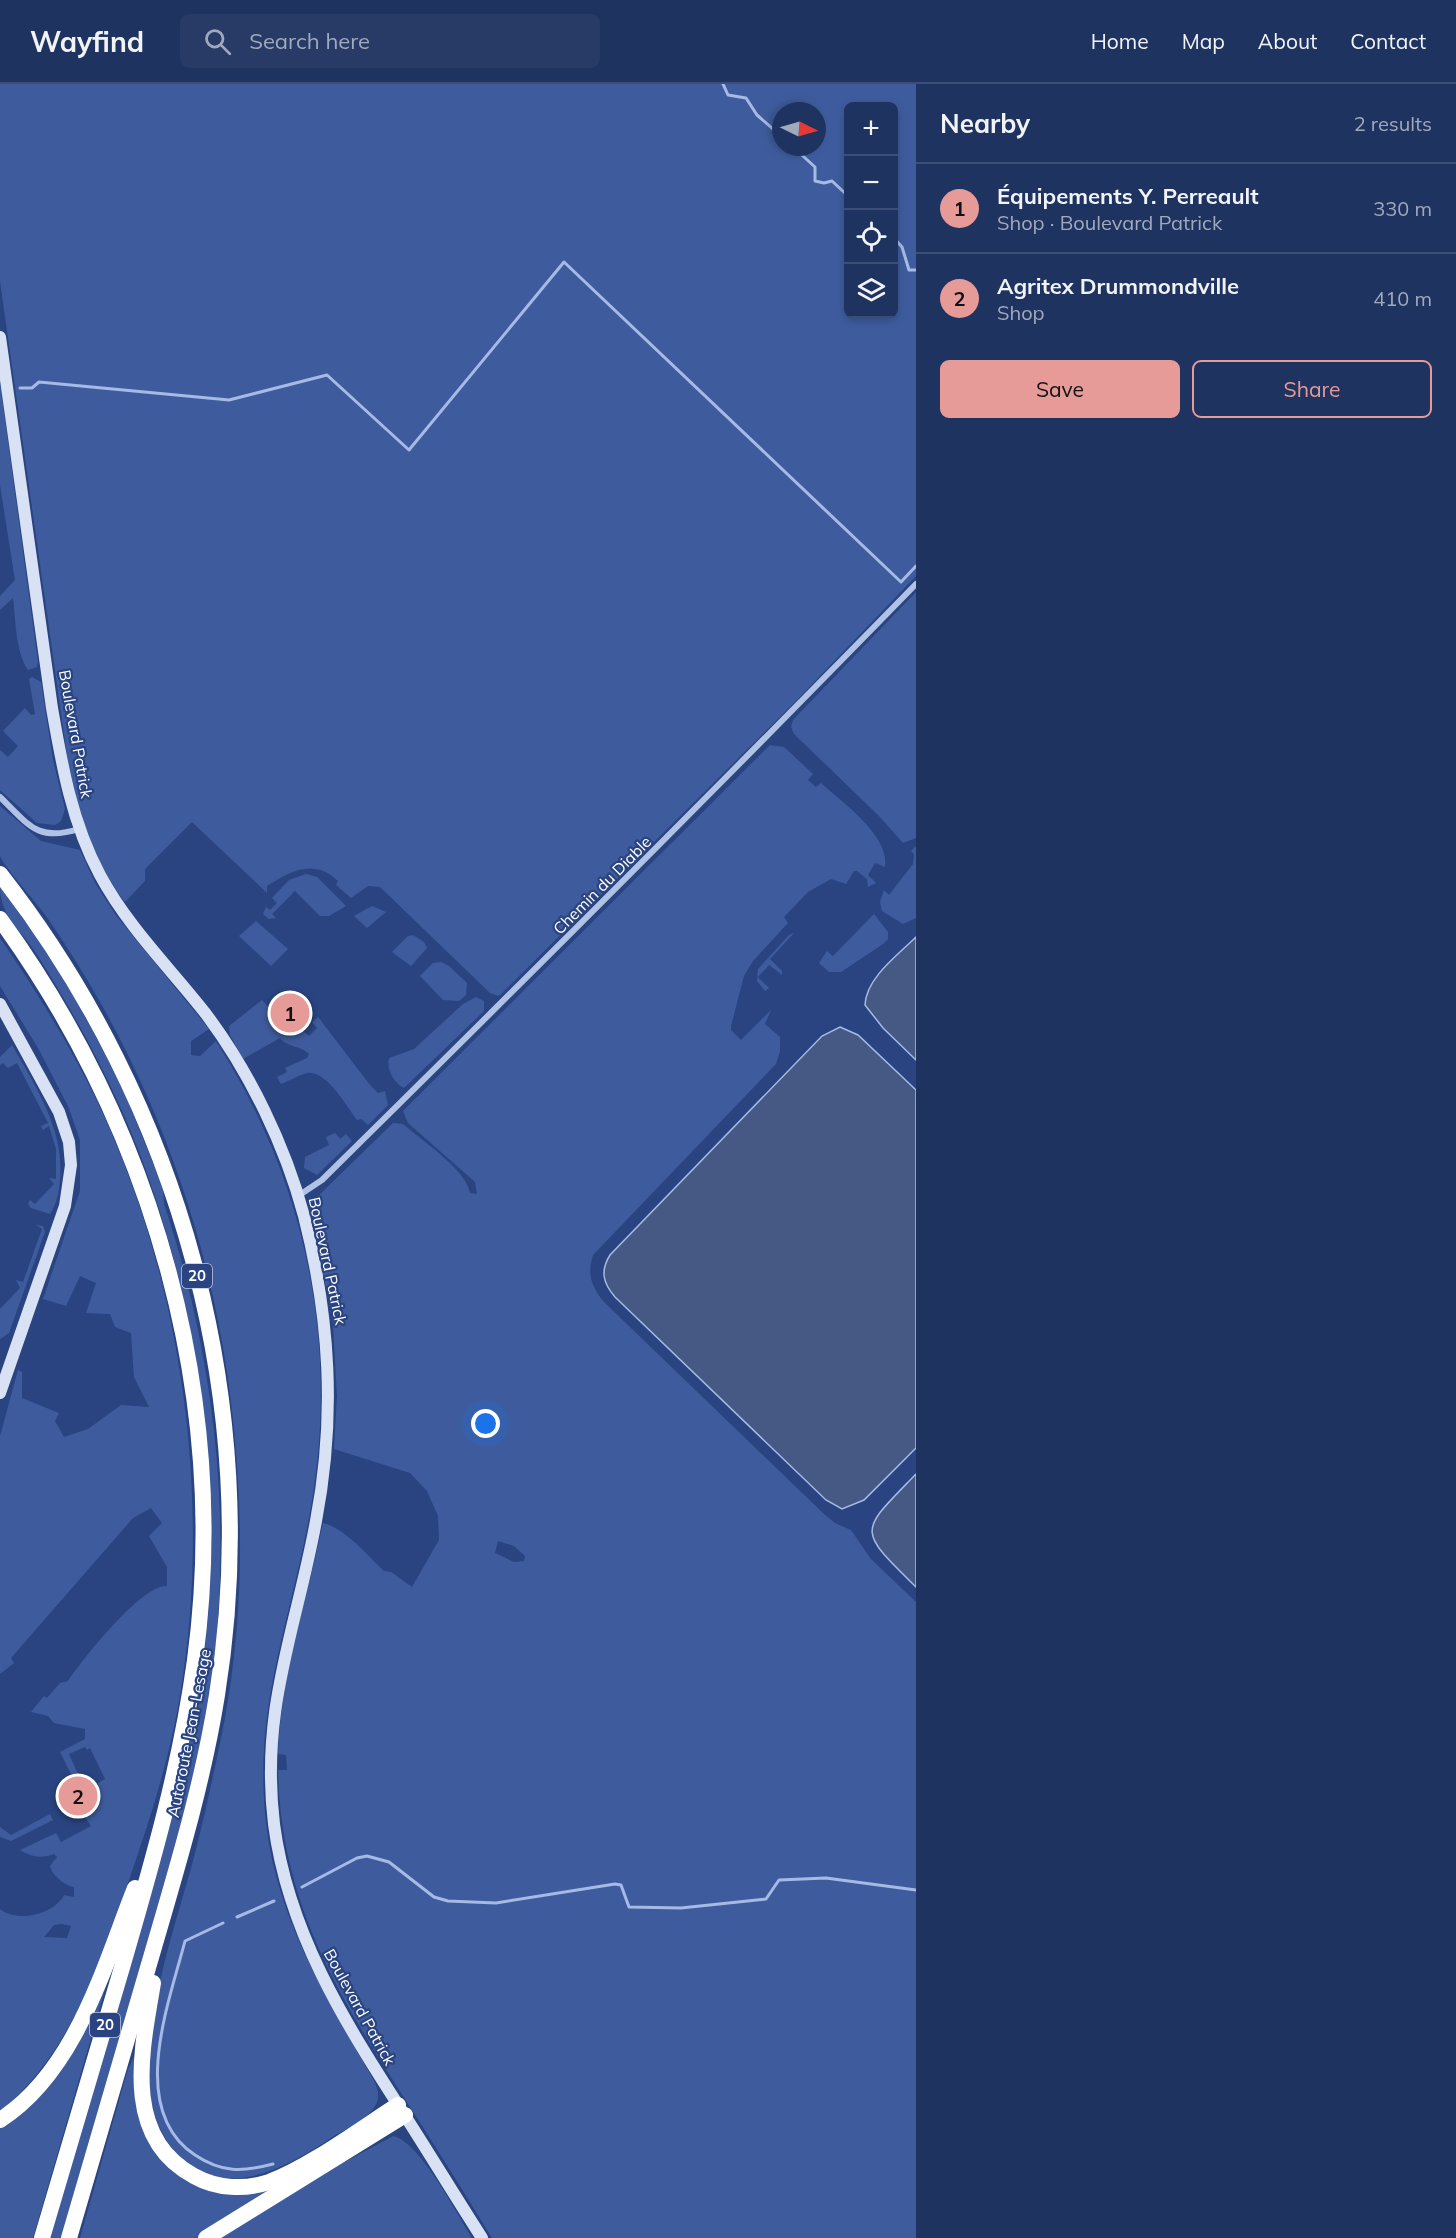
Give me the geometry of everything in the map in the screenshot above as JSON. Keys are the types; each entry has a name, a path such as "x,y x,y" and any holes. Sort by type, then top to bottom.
{"highway":[{"name":"Autoroute Jean-Lesage","path":"0,874 46,935 79,986 139,1102 182,1221 205,1307 216,1365 229,1489 230,1549 227,1617 217,1695 203,1768 164,1914 69,2238"},
{"name":"Autoroute Jean-Lesage","path":"0,919 64,1016 123,1133 160,1239 186,1350 201,1468 202,1587 189,1701 166,1812 42,2238"},
{"path":"0,2120 36,2088 72,2037 95,1987 166,1812"},
{"path":"164,1914 141,2055 141,2089 147,2119 156,2140 185,2171 201,2180 221,2186 249,2187 269,2182 401,2110"},
{"path":"206,2238 401,2110"}],"street":[{"name":"Boulevard Patrick","path":"0,337 52,708 65,779 79,829 96,867 120,908 208,1018 242,1070 279,1145 298,1196 317,1270 326,1323 329,1422 316,1524 275,1701 270,1771 274,1821 289,1896 309,1952 336,2005 482,2238"},
{"name":"Chemin du Diable","path":"298,1196 318,1184 566,940 777,729 916,584"},
{"path":"0,797 41,832 53,836 79,829"},
{"path":"0,1005 59,1112 69,1142 71,1165 65,1206 0,1393"}],"shaded area":[{"path":"0,84 916,84 916,576 794,703 499,996 490,993 380,887 368,886 351,898 336,885 338,881 329,874 320,870 302,869 267,886 267,893 192,822 145,869 145,881 125,902 104,869 87,832 67,755 0,281"},
{"path":"0,383 38,662 37,667 28,670 18,645 13,598 0,610 0,596 15,580 0,485"},
{"path":"916,592 916,838 903,843 879,816 794,734 791,727 793,720"},
{"path":"32,677 41,682 53,760 65,809 61,821 55,825 37,823 0,790 0,750 8,757 18,746 3,731 25,708 31,715 35,714 29,679"},
{"path":"770,745 784,747 813,774 808,780 816,787 821,783 841,800 863,820 880,843 885,855 885,867 875,863 868,875 876,883 868,887 867,879 854,871 846,884 831,879 808,892 784,917 788,923 753,961 744,976 731,1030 741,1040 771,1010 765,1024 780,1037 780,1051 776,1064 593,1255 590,1274 596,1291 604,1302 824,1514 835,1523 851,1530 871,1559 916,1602 916,2238 492,2238 367,2038 322,1956 291,1869 282,1821 278,1770 287,1770 286,1755 278,1754 289,1666 323,1523 340,1531 356,1543 384,1571 391,1572 412,1587 439,1540 438,1516 427,1491 410,1473 334,1449 337,1396 333,1325 311,1207 313,1201 393,1123 403,1124 442,1156 461,1174 470,1193 477,1194 475,1182 408,1123 403,1111","holes":["498,1541 514,1546 525,1556 524,1561 514,1562 495,1553"]},
{"path":"0,806 41,841 80,850 95,883 115,914 209,1029 191,1041 191,1055 200,1056 216,1041 249,1099 276,1158 296,1218 311,1280 319,1344 321,1408 316,1473 305,1538 280,1645 268,1713 263,1785 266,1823 272,1858 292,1925 321,1987 373,2079 378,2096 374,2108 357,2123 288,2163 243,2178 221,2178 201,2172 181,2159 164,2136 153,2107 149,2073 150,2036 156,1998 211,1788 230,1689 237,1630 240,1571 238,1483 234,1428 218,1320 191,1214 154,1111 122,1042 81,969 46,916 0,856"},
{"path":"916,846 916,918 903,924 882,911 880,902 884,890 889,895 913,864 914,854 911,851"},
{"path":"306,874 317,877 346,906 329,916 320,916 295,891 272,914 276,918 269,919 263,914 266,907 270,910 277,903 272,898 289,880"},
{"path":"0,887 52,958 116,1073 163,1187 164,1204 182,1263 208,1384 216,1446 220,1507 217,1631 205,1724 166,1876 61,2238 50,2238 155,1879 194,1720 206,1639 210,1585 209,1476 205,1422 187,1314 174,1261 148,1175 121,1109 90,1045 36,953 7,915"},
{"path":"372,906 386,912 367,928 354,916"},
{"path":"874,914 888,932 888,939 883,944 841,972 829,972 819,963 827,951 833,956"},
{"path":"256,921 288,949 271,966 239,936"},
{"path":"794,933 770,959 782,971 782,975 769,965 758,977 769,988 765,991 757,981 758,969 789,935"},
{"path":"413,935 424,942 427,948 411,966 392,952 408,936"},
{"path":"916,937 916,1060 883,1028 865,1005 867,995 877,976"},
{"path":"0,938 39,997 75,1059 97,1101 127,1171 151,1244 170,1320 184,1398 191,1476 193,1554 188,1632 178,1707 156,1796 128,1883 106,1946 64,2036 24,2089 0,2112 0,1909 15,1916 34,1915 52,1908 64,1895 74,1897 74,1887 63,1882 51,1869 50,1866 57,1857 54,1854 37,1856 20,1850 56,1833 61,1842 91,1826 85,1817 96,1803 98,1783 105,1779 90,1748 87,1750 85,1747 69,1754 85,1790 84,1794 80,1792 60,1752 85,1739 85,1729 54,1723 48,1716 31,1712 44,1696 47,1698 60,1683 68,1681 99,1641 128,1610 156,1589 167,1586 167,1567 149,1536 162,1523 151,1508 133,1518 11,1658 14,1663 0,1674 0,1436 18,1370 22,1372 22,1398 59,1413 55,1421 64,1437 88,1429 121,1405 149,1407 134,1377 131,1333 115,1327 110,1314 86,1313 96,1283 80,1276 66,1306 43,1299 80,1191 80,1140 68,1106 38,1048 0,986","holes":["54,1925 71,1926 67,1938 44,1937"]},
{"path":"441,962 449,966 467,983 466,995 459,1001 443,1000 420,976 433,963"},
{"path":"476,997 484,1001 484,1011 404,1088 400,1086 390,1071 389,1058 414,1049 463,1004"},
{"path":"262,1000 290,1030 295,1029 298,1033 302,1030 309,1036 317,1028 312,1022 318,1017 370,1085 378,1093 385,1091 388,1105 368,1125 361,1119 357,1120 329,1083 314,1073 304,1074 281,1084 277,1077 287,1072 285,1068 307,1058 309,1054 280,1038 243,1059 230,1035 229,1026"},
{"path":"840,1027 858,1035 916,1090 916,1448 864,1500 842,1509 826,1500 615,1297 604,1277 605,1266 610,1255 822,1036"},
{"path":"12,1045 40,1096 55,1131 61,1168 56,1201 50,1214 31,1208 28,1204 30,1200 35,1204 54,1184 49,1178 56,1179 56,1149 49,1126 43,1130 41,1126 48,1123 17,1063 8,1068 3,1063 0,1065 0,1057"},
{"path":"335,1133 340,1139 346,1134 352,1141 317,1175 304,1168 305,1157 329,1145 326,1137"},
{"path":"36,1225 43,1226 45,1232 9,1333 0,1339 0,1309 20,1288 16,1280 23,1282 42,1229"},
{"path":"916,1474 916,1587 883,1553 875,1541 872,1530 875,1520 884,1508"},
{"path":"50,1814 53,1820 11,1841 0,1837 0,1827 11,1835"},
{"path":"114,1959 33,2238 0,2238 0,2125 18,2113"},
{"path":"138,2049 136,2079 177,2170 269,2187 263,2198 196,2238 80,2238 128,2069"},
{"path":"393,2136 404,2141 426,2165 472,2238 220,2238 339,2165"}],"waterway":[{"path":"723,84 728,95 746,98 757,115 772,128"},
{"path":"803,156 815,167 815,181 824,183 832,181 844,192"},
{"path":"898,242 902,247 909,270 916,270"},
{"path":"20,388 32,388 39,382 229,400 327,375 409,450 564,262 901,582 916,566"},
{"path":"302,1887 357,1858 367,1856 389,1862 434,1897 448,1901 496,1903 615,1884 621,1885 629,1907 681,1908 766,1899 779,1880 826,1878 916,1890"},
{"path":"237,1917 274,1901"},
{"path":"223,1923 185,1941 170,1994 158,2054 158,2084 162,2111 174,2135 195,2155 205,2161 232,2169 273,2164"}],"place":[{"name":"Équipements Y. Perreault","path":"290,1013"},
{"name":"Agritex Drummondville","path":"78,1796"}]}
